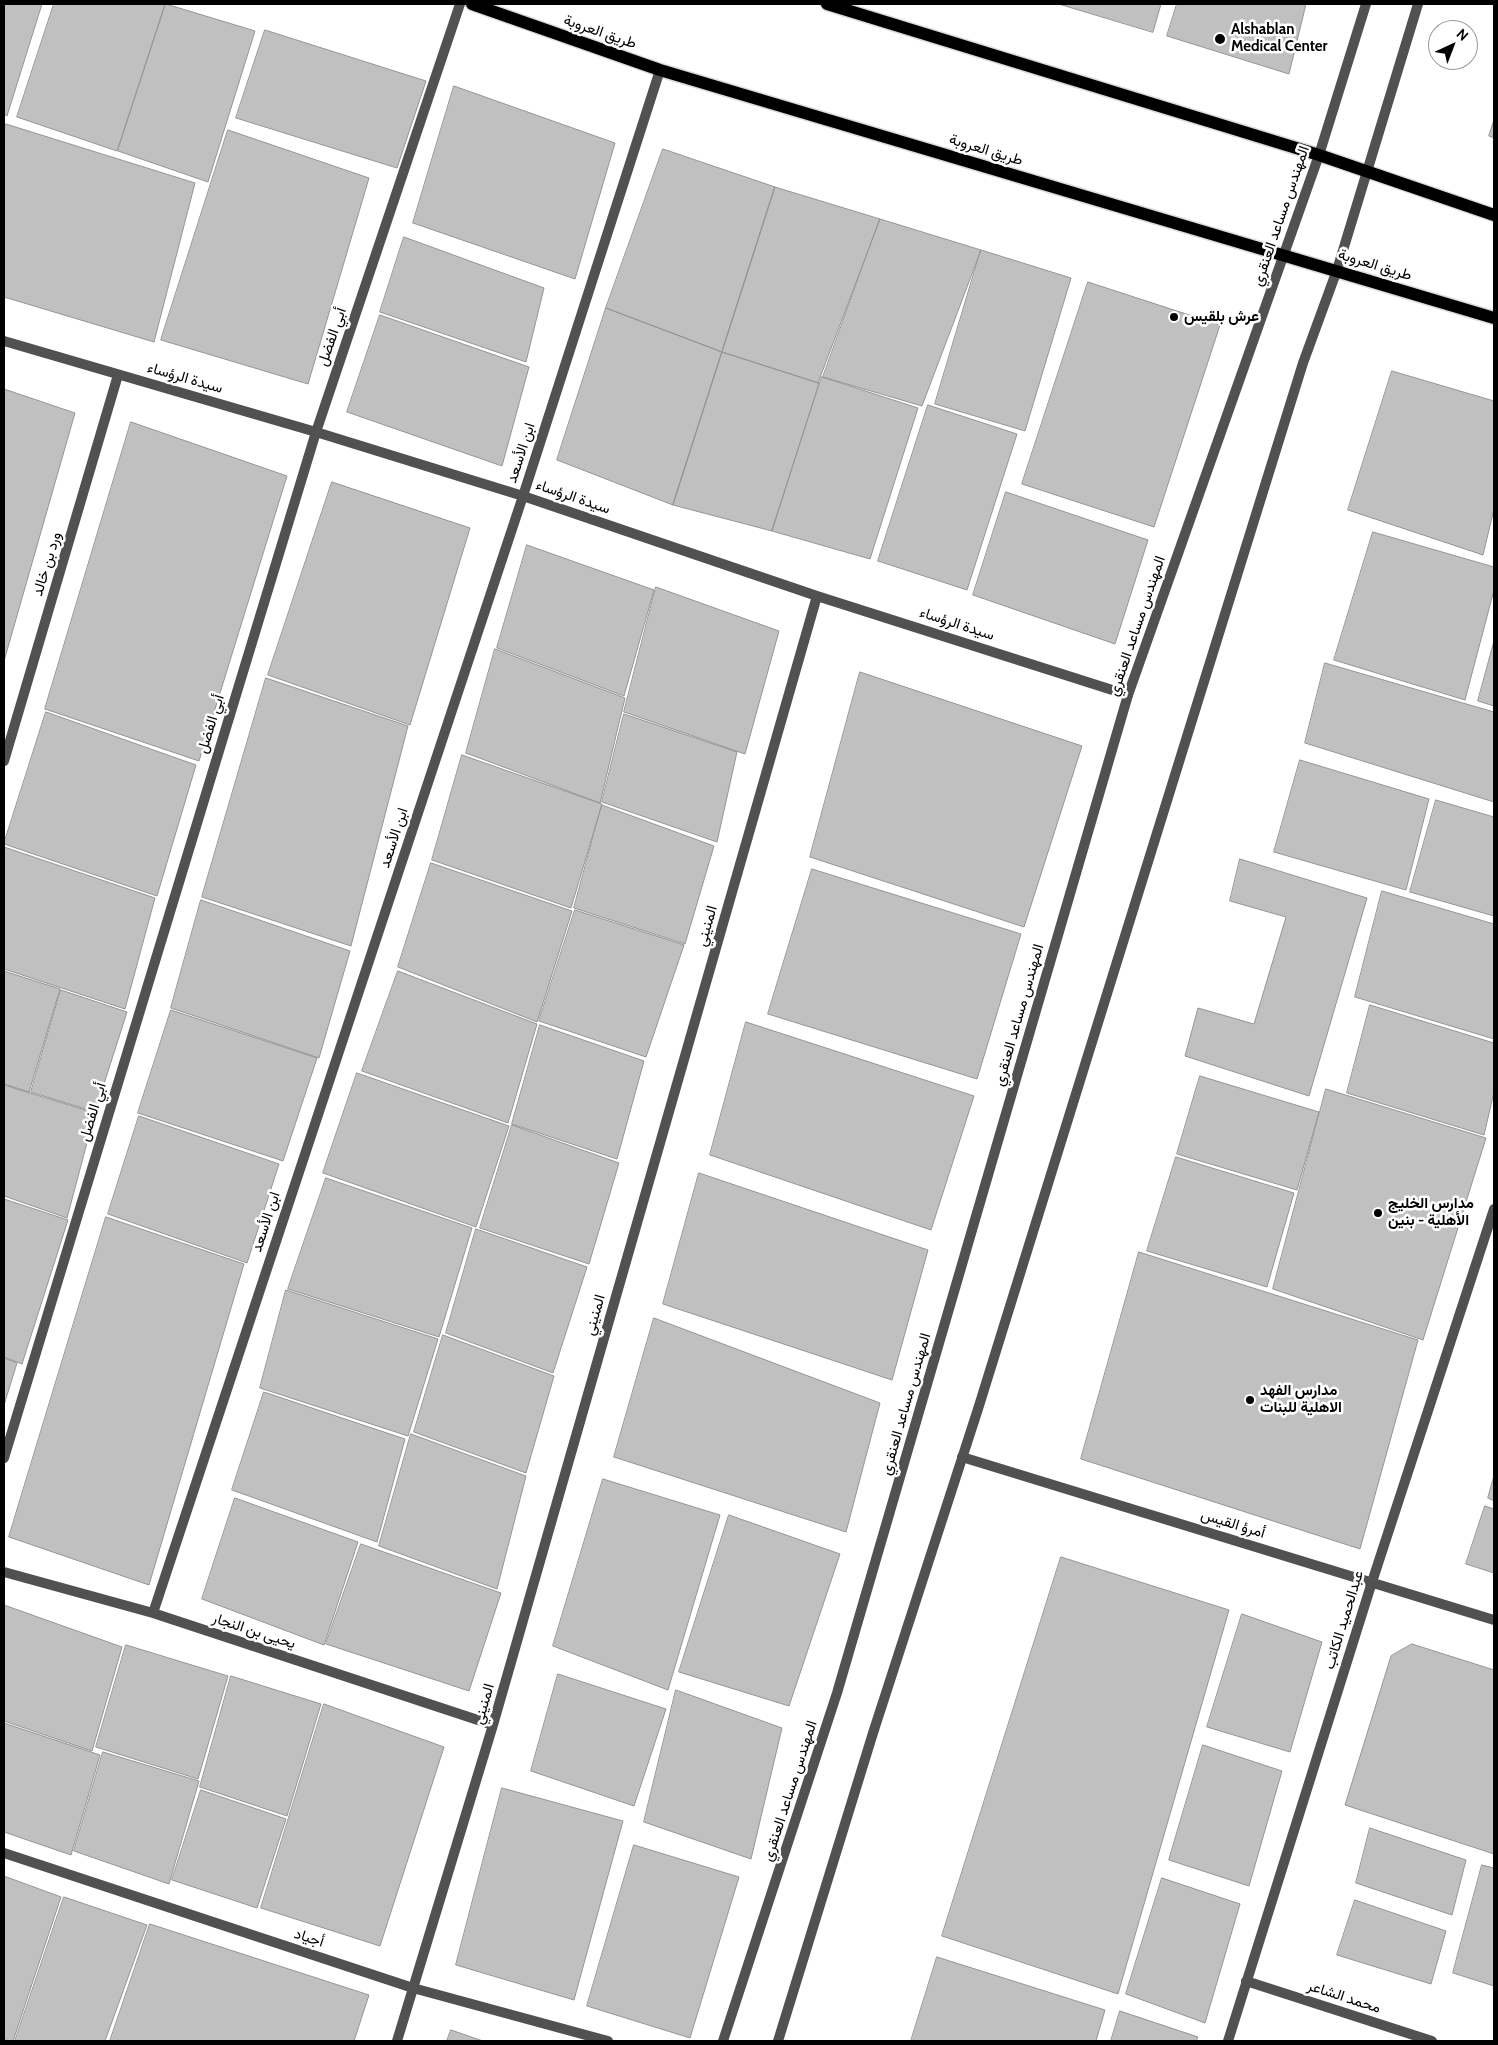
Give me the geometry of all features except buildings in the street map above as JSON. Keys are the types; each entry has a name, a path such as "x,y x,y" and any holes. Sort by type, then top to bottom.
{"main road":[{"name":"طريق العروبة","path":"472,4 660,70 1494,318"},
{"path":"826,4 1319,155 1494,215"}],"street":[{"name":"أبي الفضل","path":"4,1458 316,432 460,4"},
{"name":"المهندس مساعد العنقري","path":"723,2041 837,1693 1128,695 1319,155 1366,4"},
{"path":"778,2041 1303,364 1337,270 1418,4"},
{"name":"ابن الأسعد","path":"153,1613 523,496 660,70"},
{"name":"سيدة الرؤساء","path":"4,341 316,432 523,496 817,596 1128,695"},
{"name":"ورد بن خالد","path":"4,761 118,375"},
{"name":"المنيني","path":"398,2041 493,1725 817,596"},
{"name":"عبدالحميد الكاتب","path":"1228,2041 1372,1582 1494,1209"},
{"name":"أمرؤ القيس","path":"962,1456 1494,1620"},
{"name":"يحيى بن النجار","path":"4,1572 153,1613 493,1725"},
{"name":"أجياد","path":"4,1853 413,1988 608,2041"},
{"name":"محمد الشاعر","path":"1246,1982 1432,2041"}],"place":[{"name":"Alshablan Medical Center","path":"1220,39"},
{"name":"عرش بلقيس","path":"1174,317"},
{"name":"مدارس الخليج الأهلية - بنين","path":"1378,1213"},
{"name":"مدارس الفهد الاهلية للبنات","path":"1250,1400"}]}
